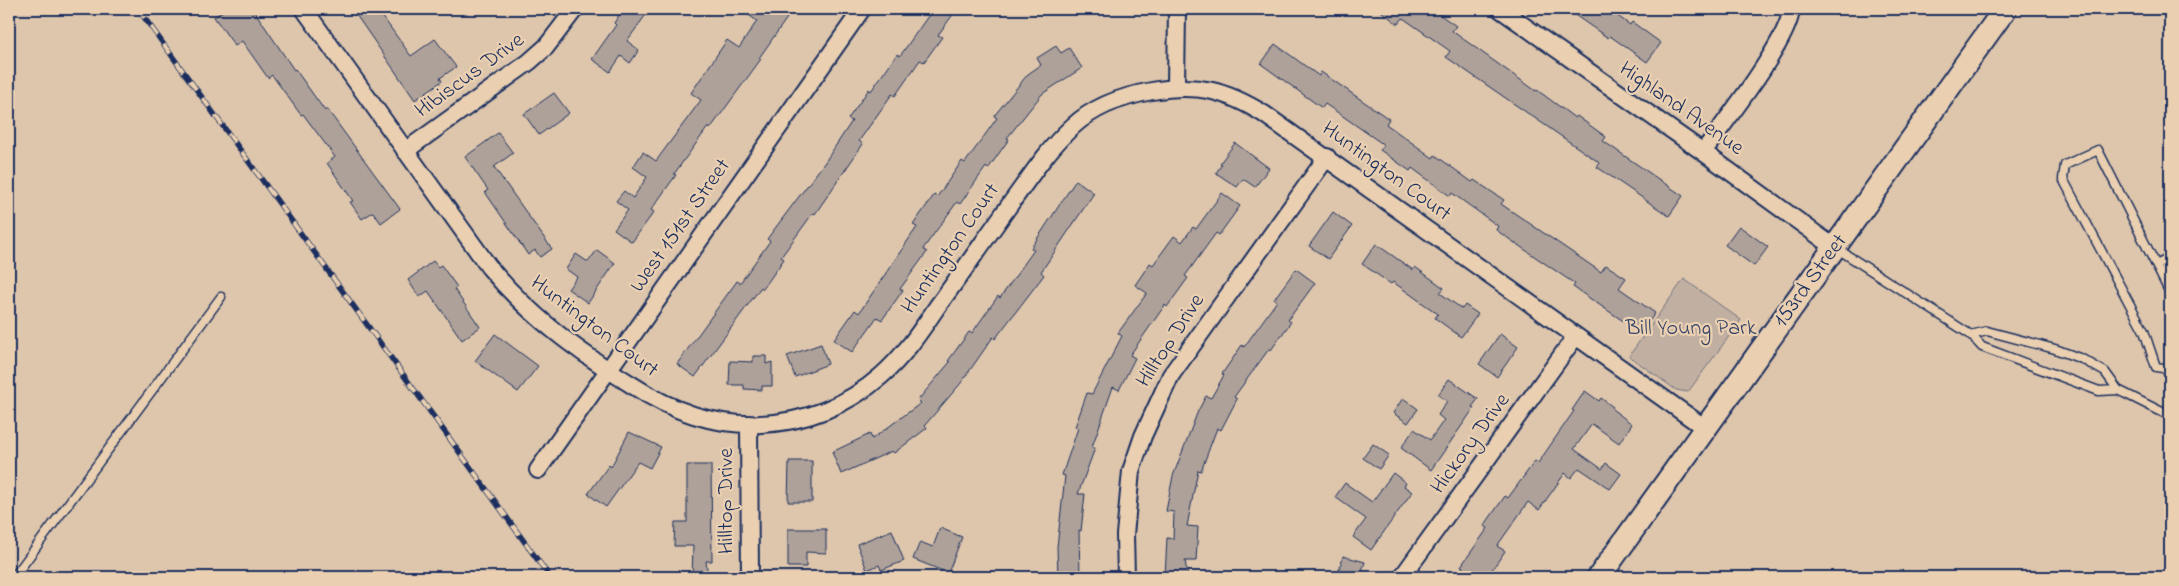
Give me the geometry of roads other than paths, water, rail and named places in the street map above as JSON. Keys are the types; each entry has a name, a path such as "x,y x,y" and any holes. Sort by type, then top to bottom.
{"street":[{"name":"Huntington Court","path":"304,9 506,289 544,324 608,370 673,409 707,420 749,424 777,423 835,407 865,389 902,355 1041,161 1073,126 1104,106 1131,94 1176,87 1213,91 1248,104 1327,157 1575,337 1705,428"},
{"name":"Hibiscus Drive","path":"405,151 529,62 546,47 575,9"},
{"name":"West 151st Street","path":"538,470 862,9"},
{"path":"1176,87 1177,9"},
{"name":"Highland Avenue","path":"1500,9 1834,247"},
{"path":"1703,152 1778,46 1791,14 1791,9"},
{"name":"153rd Street","path":"1599,577 2005,9"},
{"name":"Hilltop Drive","path":"1126,577 1125,535 1132,471 1143,436 1171,375 1327,157"},
{"name":"Hickory Drive","path":"1402,577 1575,337"},
{"name":"Hilltop Drive","path":"749,424 750,577"}],"lane":[{"path":"2170,292 2098,150 2065,165 2063,179 2144,331 2156,367 2170,369"},
{"path":"1834,247 1971,335 1982,347 2099,391 2118,390 2170,414"},
{"path":"2156,266 2170,258"},
{"path":"14,577 221,297"},
{"path":"1971,335 1987,331 2055,349 2082,359 2105,372 2118,390"}],"railway":[{"path":"138,9 550,577"}],"park label":[{"name":"Bill Young Park","path":"1691,329"}]}
